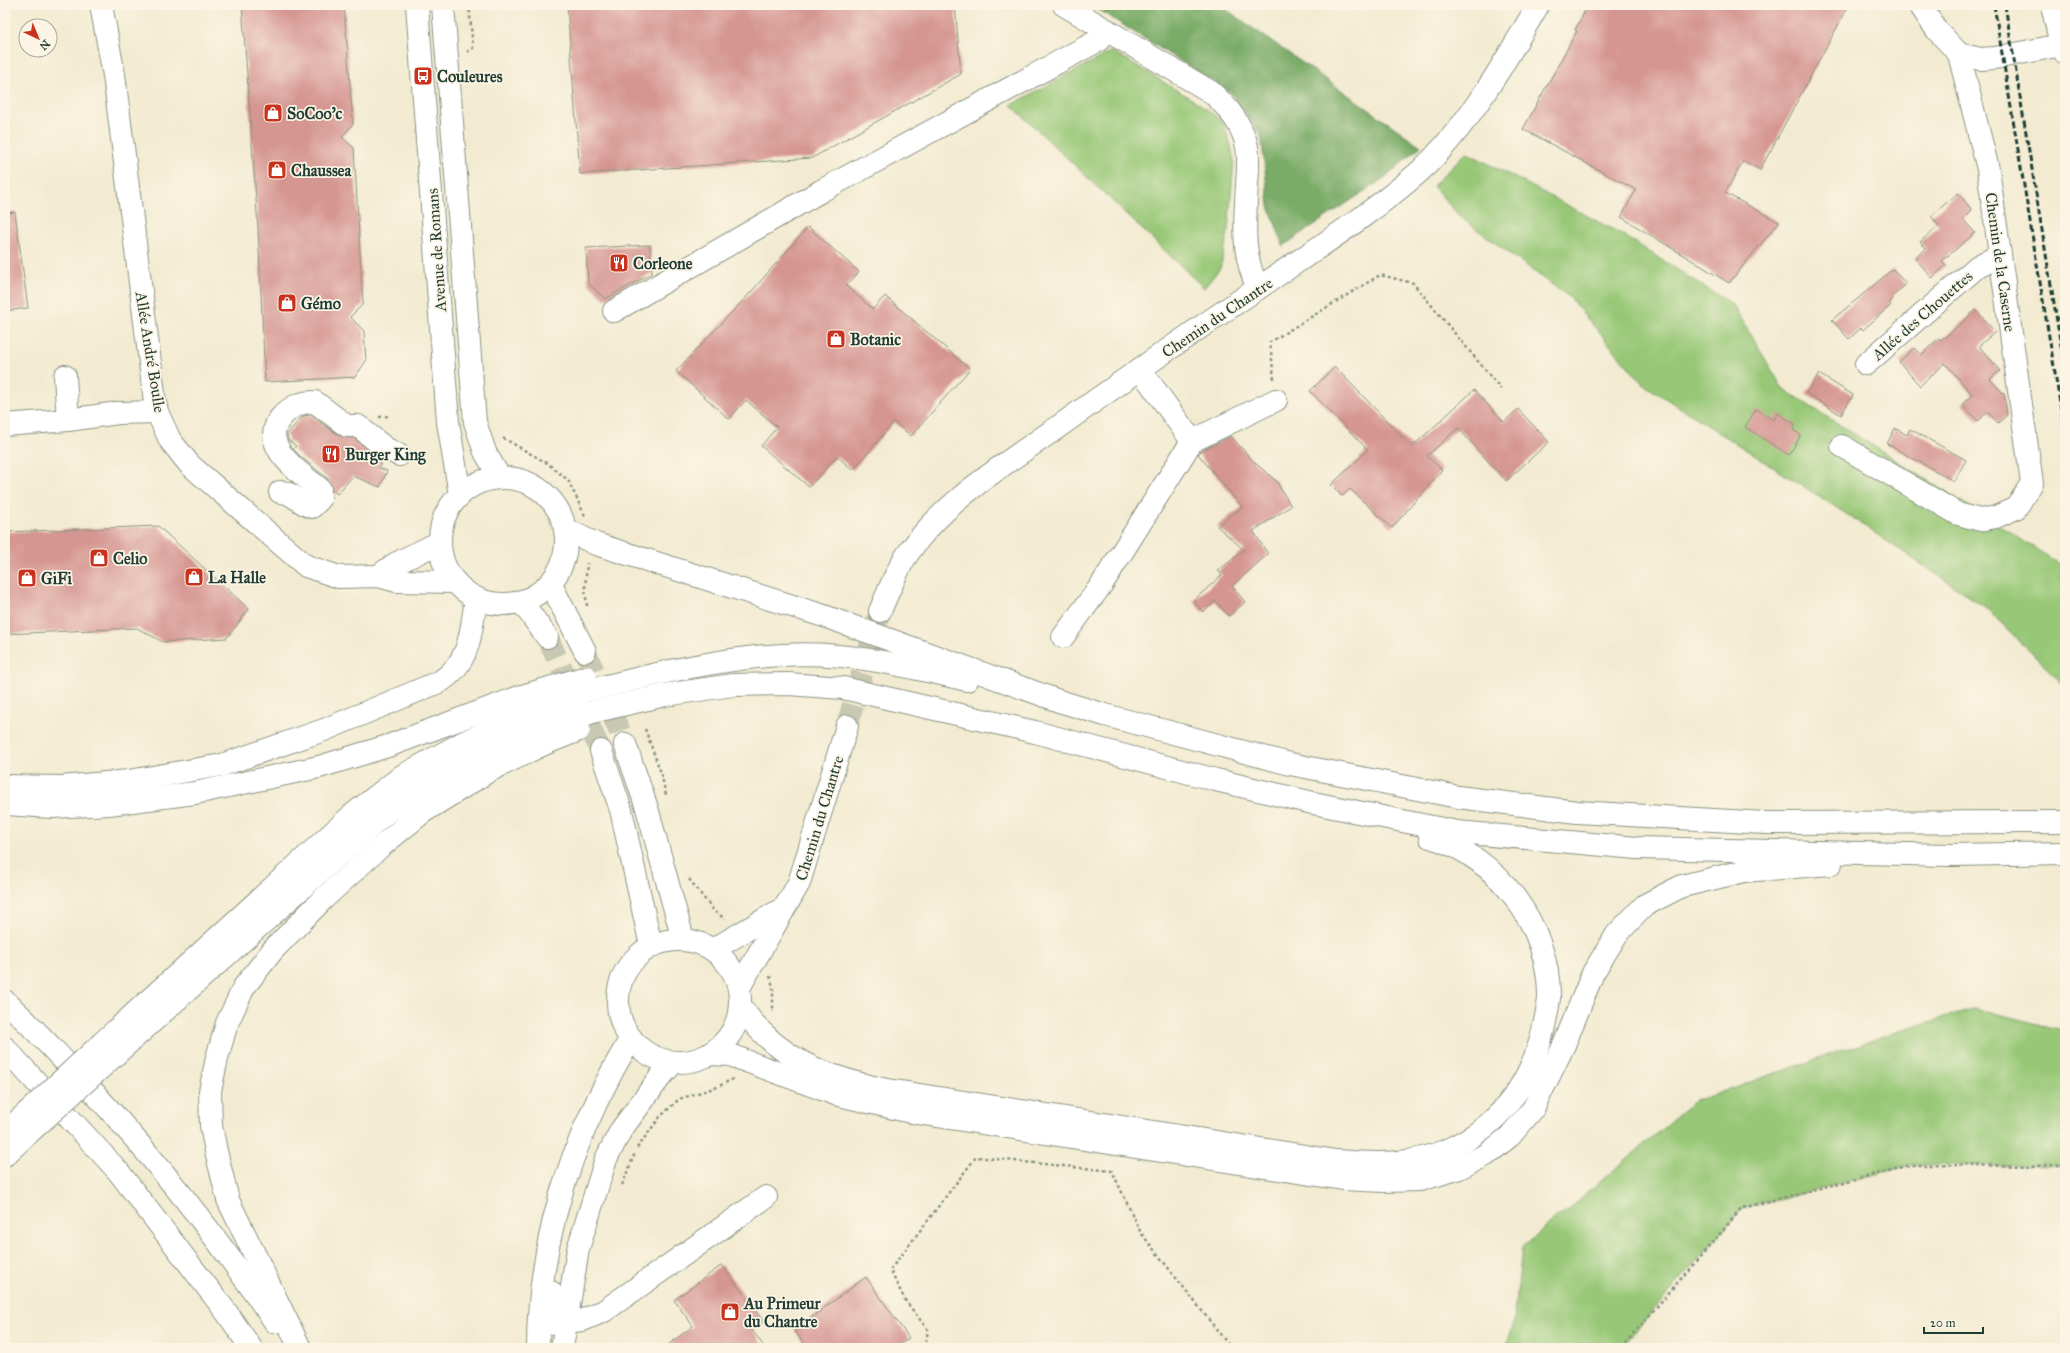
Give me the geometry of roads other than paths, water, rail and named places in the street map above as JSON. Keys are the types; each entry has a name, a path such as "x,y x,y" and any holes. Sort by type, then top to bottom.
{"main road":[{"name":"Allée André Boulle","path":"102,5 114,75 157,412 170,440 189,464 306,566 339,577 378,576 396,580 455,582"},
{"name":"Avenue de Romans","path":"417,5 448,422 460,495"},
{"name":"Avenue de Romans","path":"443,5 475,422 485,452 500,478"},
{"path":"1064,5 1211,92 1234,116 1247,147 1248,165 1245,230 1246,253 1250,272 1258,288"},
{"name":"Chemin du Chantre","path":"880,611 903,562 928,530 958,499 1140,369 1325,243 1387,198 1420,170 1456,131 1483,94 1538,5"},
{"name":"Chemin de la Caserne","path":"1842,446 1958,514 1980,520 1996,517 2016,508 2032,483 1988,168 1959,54 1936,29 1920,5"},
{"path":"1959,54 1980,59 2063,49 2052,5"},
{"path":"614,311 821,192 1100,40 1107,30"},
{"name":"Allée des Chouettes","path":"1866,364 1978,266 2000,255"},
{"path":"1140,369 1192,441"},
{"path":"65,376 68,420"},
{"path":"1063,637 1102,584 1152,508 1192,441 1276,400"},
{"path":"280,492 289,492 302,503 312,507 320,499 320,489 281,455 276,444 276,427 282,417 298,404 315,402 347,426 358,426 385,448 399,455"},
{"path":"5,425 68,420 118,413 157,412"},
{"path":"500,478 515,479 542,491 557,508 565,529 566,544 564,558 550,583 537,594 521,601 506,604 491,603 476,598 455,582 447,569 442,556 440,542 445,516 460,495 478,483 500,478"},
{"path":"565,529 596,544 824,616 1059,701"},
{"path":"378,576 395,564 440,542"},
{"path":"550,583 585,651"},
{"path":"5,786 61,787 129,781 222,765 324,730 441,681 452,674 461,663 470,638 476,598"},
{"path":"521,601 547,637"},
{"path":"5,1155 20,1127 108,1049 381,817 432,781 586,691 653,667 711,663 783,654 828,655 877,660 1059,701 1172,734 1290,764 1458,797 1577,812 1765,823 2065,822"},
{"path":"5,804 52,807 95,805 195,793 319,767 388,746 596,711 665,695 734,685 788,684 843,688 1035,732 1216,780 1313,803 1457,832 1637,848 1950,855 2065,853"},
{"path":"300,1348 228,1200 216,1151 211,1126 210,1091 217,1058 227,1024 244,987 274,950 323,900 379,848 424,812 489,771 533,721"},
{"name":"Chemin du Chantre","path":"740,986 802,877 847,726"},
{"path":"625,744 647,808 682,939"},
{"path":"601,751 621,810 651,946"},
{"path":"741,1007 749,1019 768,1039 794,1059 843,1080 882,1089 1336,1161 1368,1164 1406,1161 1427,1157 1448,1150 1468,1140 1500,1113 1523,1084 1532,1066 1540,1044 1549,1000 1548,980 1537,937 1525,913 1509,889 1492,871 1463,850 1443,841 1313,803"},
{"path":"710,1054 730,1055 835,1094 878,1106 910,1112 1343,1179 1384,1182 1420,1180 1458,1169 1486,1155 1510,1136 1533,1109 1564,1045 1593,973 1617,934 1645,905 1682,886 1744,871 1950,855"},
{"path":"714,949 785,908"},
{"path":"682,939 699,942 714,949 730,965 740,986 741,1007 736,1026 725,1042 710,1054 693,1061 674,1062 658,1058 648,1053 631,1038 620,1015 618,1000 620,984 627,969 637,956 651,946 666,940 682,939"},
{"path":"5,1001 95,1093 159,1167 211,1232 292,1348"},
{"path":"538,1348 546,1256 557,1206 569,1166 590,1114 631,1038"},
{"path":"5,1048 118,1171 227,1313 251,1348"},
{"path":"562,1348 578,1249 606,1158 621,1130 661,1076 674,1062"},
{"path":"5,1070 118,1171"},
{"path":"546,1256 551,1290 550,1323 582,1320 604,1311 766,1197"}],"tunnel":[{"path":"847,726 880,611"},
{"path":"547,637 601,751"},
{"path":"585,651 625,744"}],"railway":[{"path":"1994,5 2065,433"},
{"path":"2005,5 2065,370"}],"place":[{"name":"Couleures","path":"423,76"},
{"name":"SoCoo'c","path":"273,113"},
{"name":"Chaussea","path":"277,170"},
{"name":"Corleone","path":"619,263"},
{"name":"Gémo","path":"287,303"},
{"name":"Botanic","path":"836,339"},
{"name":"Burger King","path":"331,454"},
{"name":"Celio","path":"99,558"},
{"name":"La Halle","path":"194,577"},
{"name":"GiFi","path":"27,578"},
{"name":"Au Primeur du Chantre","path":"730,1312"}]}
